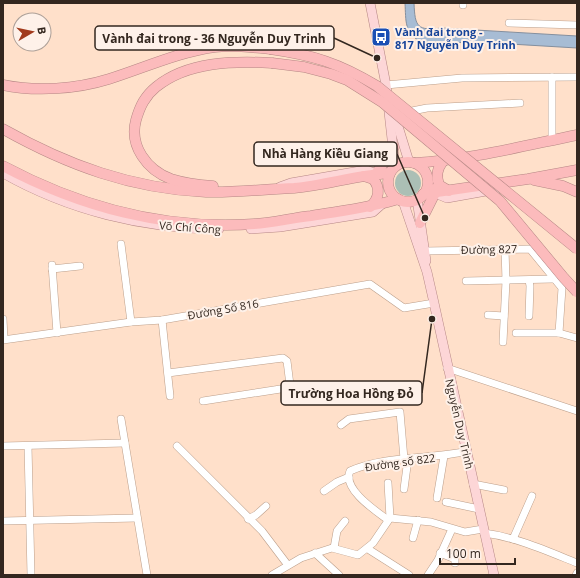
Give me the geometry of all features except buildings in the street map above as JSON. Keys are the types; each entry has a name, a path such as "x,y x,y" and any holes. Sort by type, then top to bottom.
{"highway":[{"path":"3,85 46,89 107,80 187,53 215,47 270,49 301,54 332,62 354,72 377,86 577,248"},
{"path":"228,191 215,186 171,179 159,173 147,163 139,152 135,140 134,127 142,101 157,86 169,79 201,66 217,63 272,63 304,66 347,80 382,102 500,201 577,292"},
{"path":"3,129 33,146 76,166 118,179 156,187 198,191 295,188 376,174 392,170 411,162 443,161 523,147 577,135"},
{"path":"376,174 394,147"},
{"path":"443,161 437,172 437,178 439,185 449,191"},
{"path":"411,162 419,165 426,173 427,184 420,197"},
{"path":"420,223 435,193 430,178 430,162"},
{"name":"Võ Chí Công","path":"3,166 44,187 101,208 175,222 236,227 370,207 400,200"},
{"path":"392,170 389,187 400,200 410,202 420,197 435,193 577,170"},
{"path":"376,174 383,188 382,204"},
{"path":"364,176 373,179 378,187 377,199 370,207"},
{"path":"528,179 563,186 577,192"}],"main road":[{"path":"370,3 386,85 394,147 392,170"},
{"path":"386,85 411,162"},
{"path":"3,124 42,146 85,164 154,182 228,191"},
{"path":"430,162 439,156 508,145 523,147"},
{"path":"277,188 291,183 366,170 376,174"},
{"name":"Võ Chí Công","path":"3,173 67,202 119,218 179,228 280,227 373,212 382,204"},
{"path":"528,179 547,179 577,174"},
{"path":"435,193 447,198 497,190 509,181"},
{"name":"Nguyễn Duy Trinh","path":"420,197 420,223 427,272 447,368 468,451 483,531 494,575"},
{"name":"Nguyễn Duy Trinh","path":"400,200 427,272"}],"street":[{"path":"509,23 577,25"},
{"path":"386,85 462,78 577,77"},
{"path":"552,78 552,140"},
{"path":"395,114 427,108 520,103"},
{"path":"120,244 131,322"},
{"path":"503,342 506,281 505,249"},
{"name":"Đường 827","path":"425,251 530,249 553,279 562,288 559,333"},
{"path":"57,332 52,267 80,266"},
{"path":"466,281 553,279"},
{"path":"529,280 529,316"},
{"name":"Đường Số 816","path":"4,340 131,322 162,320 370,284 404,308 434,303"},
{"path":"488,315 504,316"},
{"path":"3,319 4,340"},
{"path":"162,320 170,396"},
{"path":"516,333 559,333 577,338"},
{"path":"168,373 283,358 287,361 290,385 288,388 203,401"},
{"path":"447,368 577,411"},
{"path":"341,425 349,419 400,412 406,459 404,489"},
{"path":"121,419 147,575"},
{"path":"3,446 125,443"},
{"path":"28,446 31,575"},
{"path":"177,446 248,519 262,531 287,564"},
{"name":"Đường số 822","path":"349,477 350,471 358,468 406,459 444,456 468,451"},
{"path":"437,498 444,456"},
{"path":"324,491 337,482 349,477 354,489 362,501 389,519 431,522 465,532 483,531 533,545 577,563"},
{"path":"272,575 287,564 334,548 354,555 368,549 389,519 388,483"},
{"path":"474,484 504,490"},
{"path":"513,539 532,496"},
{"path":"446,502 479,509"},
{"path":"248,519 256,515 266,506"},
{"path":"3,521 137,518"},
{"path":"413,538 418,520"},
{"path":"334,548 337,530 345,521"},
{"path":"428,575 452,529"},
{"path":"368,549 410,575"},
{"path":"440,553 455,559 455,563"},
{"path":"315,554 339,575"}],"green space":[{"path":"408,170 417,174 421,183 417,192 408,196 399,192 395,183 399,174"}],"water":[{"path":"405,3 414,3 415,17 419,26 422,28 577,36 577,48 493,43 422,42 416,39 409,31 406,21"}],"place":[{"name":"Vành đai trong - 817 Nguyễn Duy Trinh","path":"381,37"},
{"name":"Vành đai trong - 36 Nguyễn Duy Trinh","path":"377,58"},
{"name":"Nhà Hàng Kiều Giang","path":"425,218"},
{"name":"Trường Hoa Hồng Đỏ","path":"432,319"}]}
